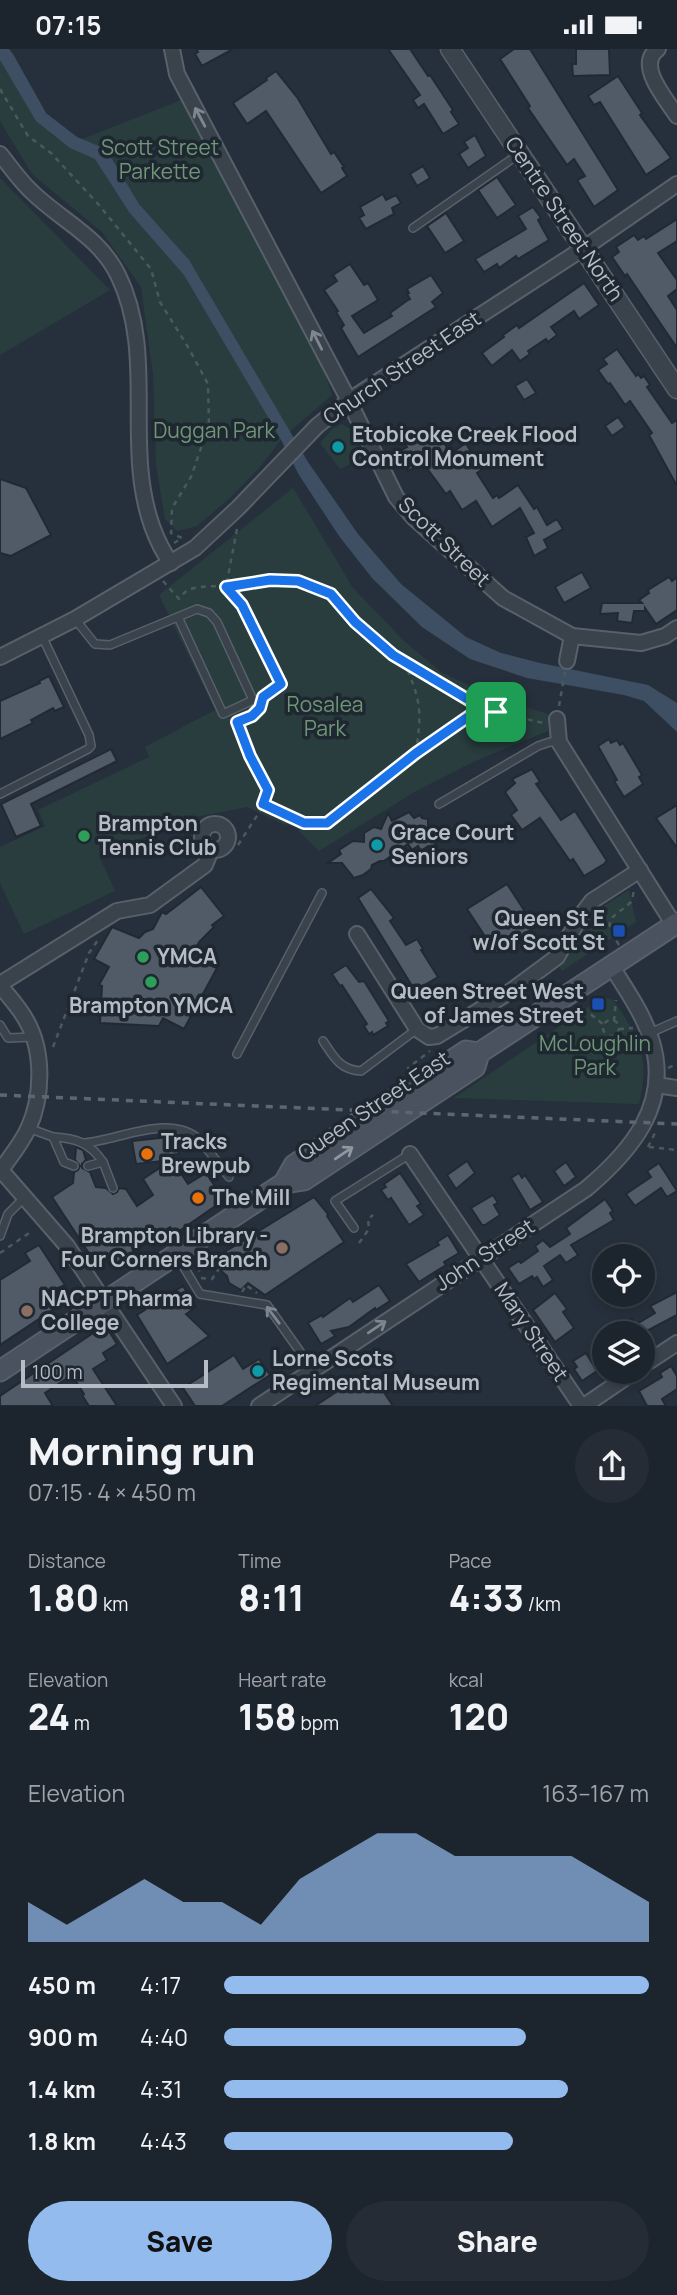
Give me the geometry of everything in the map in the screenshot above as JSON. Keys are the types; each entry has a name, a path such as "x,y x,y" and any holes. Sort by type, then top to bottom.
{"main road":[{"name":"Queen Street East","path":"0,1371 284,1182 304,1180 475,1067 479,1053 676,924"}],"street":[{"name":"Scott Street","path":"172,49 177,73 396,497 413,517 503,599 572,636"},
{"name":"Centre Street North","path":"450,49 677,389"},
{"path":"658,49 653,52 649,61 652,76 677,116"},
{"path":"0,154 31,192 97,244 118,275 131,313 137,345 139,472 147,512 162,552 171,563"},
{"name":"Church Street East","path":"0,657 75,619 195,548 317,426 348,401 584,248 677,184"},
{"path":"567,661 572,636 640,643 665,636 677,628"},
{"path":"557,719 559,743 676,924"},
{"path":"174,1406 67,1246 0,1171 28,1128 38,1089 39,1063 34,1037 25,1018 0,984 117,911 150,905 205,865 211,850"},
{"path":"357,934 417,1029 429,1037 437,1036 512,991 557,957 592,901 640,870"},
{"path":"612,967 649,1034 656,1060 656,1084 677,1087"},
{"name":"John Street","path":"259,1406 586,1189 610,1170 637,1138 650,1109 656,1084"},
{"name":"Mary Street","path":"410,1154 582,1406"},
{"path":"655,1357 677,1343"},
{"path":"582,1406 616,1384"}],"lane":[{"path":"413,228 520,153"},
{"path":"75,619 95,644 110,645 197,609 209,613 217,622 253,700 223,714 178,617"},
{"path":"0,794 91,746 89,735 43,636"},
{"path":"439,804 538,746 550,742 559,743"},
{"path":"237,1054 322,893"},
{"path":"649,1034 677,1021"},
{"path":"0,1025 8,1038 34,1037"},
{"path":"323,1041 339,1065 352,1071 360,1071 417,1029"},
{"path":"28,1128 53,1137 68,1137 94,1149 103,1162 113,1188"},
{"path":"85,1143 154,1129 179,1129 196,1136 229,1177"},
{"path":"53,1137 64,1161 74,1166"},
{"path":"354,1228 335,1201 410,1154"},
{"path":"88,1166 103,1162"},
{"path":"0,1236 8,1215 25,1197"},
{"path":"176,1255 200,1294 267,1305 313,1370"}],"path":[{"path":"226,587 237,529"},
{"path":"166,587 179,599 194,588 226,587 270,580 310,584 331,594 355,622 404,661 472,702 496,712 551,725 552,717 557,719 567,661"},
{"path":"226,587 242,605 281,684 263,697 260,708 252,716 237,722 250,756 268,790 246,836 237,845"},
{"path":"404,661 421,706 416,753"},
{"path":"263,804 304,823 327,823 416,753 475,712 496,712"},
{"path":"616,940 609,922 616,912 632,901 635,890"},
{"path":"53,1047 89,953 103,932"},
{"path":"583,1008 604,1025 605,1033 614,1035 619,1029 614,1021 616,996"},
{"path":"604,1025 609,1020 614,1021"},
{"path":"668,1068 677,1064"},
{"path":"648,1147 677,1150"},
{"path":"359,1243 369,1229 368,1219 373,1215"},
{"path":"0,1253 32,1231"},
{"path":"192,1268 199,1278 212,1279 219,1269 216,1260 211,1256"},
{"path":"195,1272 216,1260"}],"green space":[{"path":"0,52 40,116 72,143 184,99 324,370 332,395 283,437 260,467 197,526 177,531 165,519 156,465 153,375 141,287 102,232 32,174 0,121"},
{"path":"0,178 110,290 0,355"},
{"path":"342,424 350,429 365,457 340,469 320,443 333,428"},
{"name":"Rosalea Park","path":"293,488 353,588 403,640 441,672 489,695 548,714 548,731 473,762 416,791 319,851 294,826 283,824 247,807 180,820 100,858 115,891 24,934 0,883 0,847 45,826 38,810 149,757 145,747 215,710 159,595"},
{"path":"629,890 636,922 562,971 559,966 566,960 594,912"},
{"name":"McLoughlin Park","path":"603,997 613,1000 640,1048 643,1073 639,1104 454,1098"}],"water":[{"path":"0,49 9,49 13,54 46,113 77,137 106,149 139,204 189,260 308,462 358,534 401,584 466,637 501,653 648,685 677,703 677,732 644,701 527,678 470,659 422,627 372,578 339,536 299,475 278,434 184,275 129,212 95,159 70,148 36,121 0,60"}],"building":[{"path":"196,49 233,49 202,66 195,54 198,52"},
{"path":"388,49 410,49 453,110 451,112 459,124 443,134 424,104 418,108 413,100 420,95"},
{"path":"514,49 530,49 618,190 594,207 577,180 585,176 574,159 567,165 528,108 530,106 500,59"},
{"path":"576,49 609,49 610,75 573,76 572,64 576,64"},
{"path":"276,71 297,97 331,154 334,152 344,167 342,168 347,176 321,193 266,111 247,124 233,103"},
{"path":"618,76 642,113 640,115 671,158 646,175 600,102 594,105 588,96"},
{"path":"475,135 486,156 468,168 459,154 468,148 464,142"},
{"path":"423,166 430,178 417,186 410,174"},
{"path":"497,177 516,205 497,218 478,190"},
{"path":"383,194 386,200 396,195 401,203 392,208 394,214 366,229 359,218 364,215 360,207"},
{"path":"533,207 541,218 538,220 549,240 518,259 516,256 499,268 497,264 484,272 475,259 526,229 518,216"},
{"path":"446,213 464,241 445,253 427,226"},
{"path":"677,219 677,241 658,253 677,280 677,289 668,296 677,310 677,348 627,274 625,276 612,257 619,252 616,247 634,235 638,240 644,236 646,239"},
{"path":"350,264 364,285 368,283 378,300 352,316 364,333 392,316 390,313 410,299 407,289 431,275 443,293 432,302 436,307 358,357 341,328 344,325 336,312 338,311 324,290 337,281 333,275"},
{"path":"584,283 599,305 579,319 574,311 551,327 557,335 528,351 530,354 520,361 512,350 492,366 482,353 517,325 519,328"},
{"path":"617,349 636,376 644,376 650,385 647,387 672,423 677,420 677,486 649,435 652,433 630,401 625,405 598,370 607,364 603,359"},
{"path":"527,379 536,393 524,400 515,386"},
{"path":"618,417 625,427 612,436 605,426"},
{"path":"416,429 421,438 438,430 450,454 466,443 481,470 477,473 493,498 497,495 499,498 518,485 534,509 537,507 547,525 557,519 563,529 544,540 548,548 534,556 526,537 534,533 520,508 492,527 476,501 462,510 450,491 446,494 423,463 408,471 398,452 407,447 402,437"},
{"path":"0,479 26,488 51,535 11,556 0,553"},
{"path":"582,572 591,588 564,603 555,587"},
{"path":"669,577 672,581 677,577 677,610 656,624 645,608 645,611 634,611 632,623 617,621 618,613 600,614 602,603 642,603 639,600 649,593 648,590"},
{"path":"49,676 64,707 55,711 53,708 31,720 33,723 0,739 0,701 40,683 39,681"},
{"path":"609,739 611,743 617,740 620,745 623,743 642,775 639,777 643,784 624,797 598,746"},
{"path":"111,749 117,761 31,804 41,826 16,837 1,804"},
{"path":"532,769 540,782 536,784 561,820 575,811 607,861 604,864 584,876 540,818 522,830 511,815 517,810 505,792 515,783 512,779"},
{"path":"677,805 677,848 656,818"},
{"name":"Grace Court Seniors","path":"409,812 414,818 420,815 428,819 428,828 437,842 433,847 428,846 421,851 418,846 412,850 408,844 384,861 372,865 363,875 354,878 342,863 328,863 341,854 339,850 353,841 364,842 364,833 374,827 381,829 388,813 392,821"},
{"path":"507,884 535,927 496,953 467,909"},
{"name":"YMCA","path":"201,887 224,916 212,925 214,927 199,942 191,958 217,968 184,1029 163,1018 159,1026 100,1023 102,986 99,985 109,967 94,959 112,927 139,938 153,929 162,912 166,914"},
{"path":"371,889 394,918 390,921 406,945 417,939 438,977 414,989 358,898"},
{"path":"346,965 359,982 364,981 389,1021 386,1023 388,1026 373,1035 372,1032 369,1034 364,1026 367,1024 332,974"},
{"path":"177,1138 179,1154 169,1155 172,1160 136,1164 132,1141"},
{"path":"76,1147 83,1150 86,1160 82,1168 90,1172 96,1187 106,1188 113,1194 119,1188 126,1189 137,1206 153,1195 143,1179 172,1160 188,1184 206,1173 224,1200 175,1234 170,1227 115,1264 92,1258 52,1197 73,1183 74,1172 80,1166 75,1160"},
{"path":"467,1161 475,1173 456,1189 447,1175"},
{"path":"566,1162 576,1177 564,1186 554,1171"},
{"path":"659,1163 677,1191 667,1197 661,1188 635,1206 626,1194 651,1177 647,1171"},
{"path":"400,1173 421,1204 417,1206 424,1215 409,1225 391,1198 388,1200 381,1190 386,1187 384,1184"},
{"path":"519,1173 522,1178 525,1175 543,1202 530,1210 511,1178"},
{"path":"493,1195 498,1203 494,1205 500,1215 482,1225 471,1208"},
{"name":"Brampton Library - Four Corners Branch","path":"314,1197 328,1214 344,1242 265,1295 248,1283 241,1290 229,1283 227,1276 219,1269 225,1262 223,1253"},
{"path":"605,1199 613,1211 610,1213 614,1220 571,1245 578,1255 566,1263 560,1255 544,1266 553,1280 543,1287 537,1277 534,1279 532,1276 519,1284 508,1268 538,1251 535,1246 543,1240 550,1247 570,1234 566,1228"},
{"path":"448,1235 459,1253 419,1282 406,1264 439,1245 437,1242"},
{"path":"39,1245 65,1285 58,1288 62,1295 56,1300 60,1305 0,1345 0,1280 30,1261 25,1253"},
{"path":"379,1285 390,1301 376,1310 375,1308 349,1327 331,1331 335,1336 321,1344 308,1323 322,1315 323,1317 350,1298 353,1302"},
{"path":"183,1286 196,1307 186,1314 209,1336 167,1364 137,1315 153,1302 154,1304"},
{"path":"677,1292 677,1315 655,1327 655,1321 642,1321 655,1313 651,1307 655,1307 655,1303"},
{"path":"555,1293 567,1309 563,1312 574,1328 555,1342 533,1310"},
{"path":"105,1325 117,1344 103,1353 107,1360 93,1369 117,1406 89,1406 72,1375 45,1393 53,1406 0,1406 0,1396"},
{"path":"586,1353 592,1363 592,1374 582,1381 574,1369 577,1367 573,1361"},
{"path":"234,1355 243,1369 259,1359 270,1375 222,1406 195,1406 183,1388"},
{"path":"671,1366 677,1376 677,1389 662,1399 666,1406 647,1406 639,1391 655,1384 662,1377 660,1373"},
{"path":"366,1372 374,1384 378,1383 393,1406 315,1406"}],"railway":[{"path":"0,1095 677,1124"}],"place":[{"name":"Etobicoke Creek Flood Control Monument","path":"338,447"},
{"name":"Brampton Tennis Club","path":"84,836"},
{"name":"Grace Court Seniors","path":"377,845"},
{"name":"Queen St E w/of Scott St","path":"619,931"},
{"name":"YMCA","path":"143,957"},
{"name":"Brampton YMCA","path":"151,982"},
{"name":"Queen Street West of James Street","path":"598,1004"},
{"name":"Tracks Brewpub","path":"147,1154"},
{"name":"The Mill","path":"198,1198"},
{"name":"Brampton Library - Four Corners Branch","path":"282,1248"},
{"name":"NACPT Pharma College","path":"27,1311"},
{"name":"Lorne Scots Regimental Museum","path":"258,1371"}],"route":[{"path":"270,580 310,584 331,594 355,622 393,655 428,678 496,712 475,712 416,753 327,823 304,823 263,804 268,790 250,756 237,722 252,716 260,708 263,697 281,684 242,605 226,587 270,580"}],"park label":[{"name":"Scott Street Parkette","path":"160,160"},
{"name":"Duggan Park","path":"214,431"}]}
